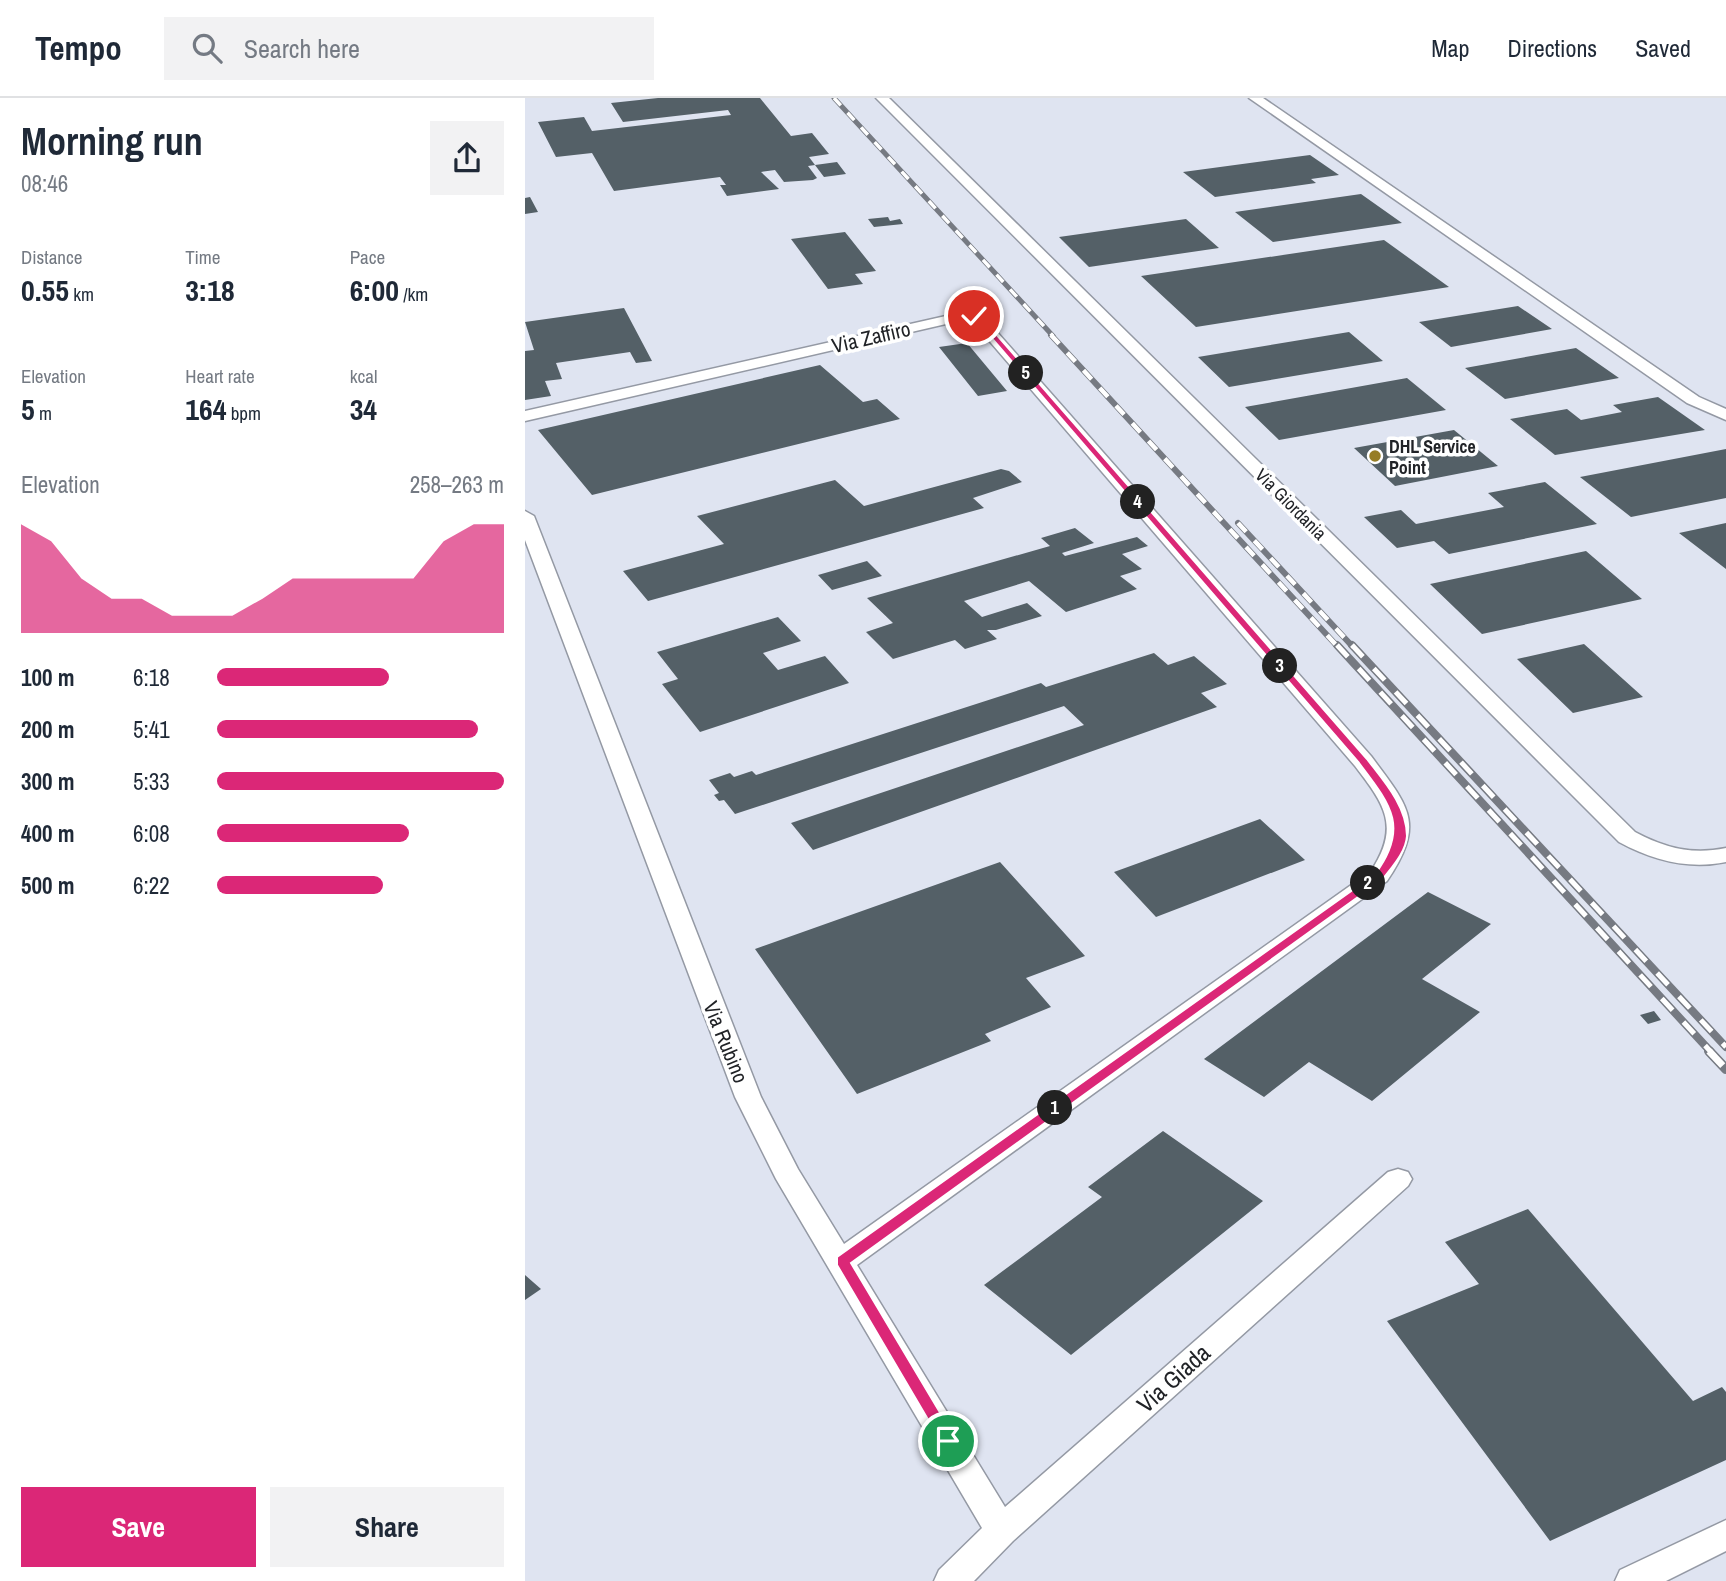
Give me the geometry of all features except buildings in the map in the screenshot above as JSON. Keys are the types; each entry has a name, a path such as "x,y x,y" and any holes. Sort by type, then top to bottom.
{"street":[{"name":"Via Giordania","path":"882,98 1627,837 1646,848 1690,859 1726,855"},
{"path":"1255,98 1693,400 1726,415"},
{"name":"Via Zaffiro","path":"525,416 959,317 977,318 1354,750 1390,797 1401,836 1395,855 1379,876 842,1261"},
{"name":"Via Rubino","path":"525,516 748,1097 786,1172 842,1261 1001,1531"},
{"name":"Via Giada","path":"951,1581 1001,1531 1398,1179"},
{"path":"1632,1581 1726,1535"}],"railway":[{"path":"834,98 1053,336"},
{"path":"1051,335 1338,647"},
{"path":"1238,523 1353,647"},
{"path":"1337,645 1711,1052"},
{"path":"1352,645 1726,1047"},
{"path":"1709,1051 1726,1069"}],"place":[{"name":"DHL Service Point","path":"1375,456"}],"route":[{"path":"948,1441 842,1261 1379,876 1395,855 1401,836 1397,814 1390,797 1363,761 974,316"}]}
